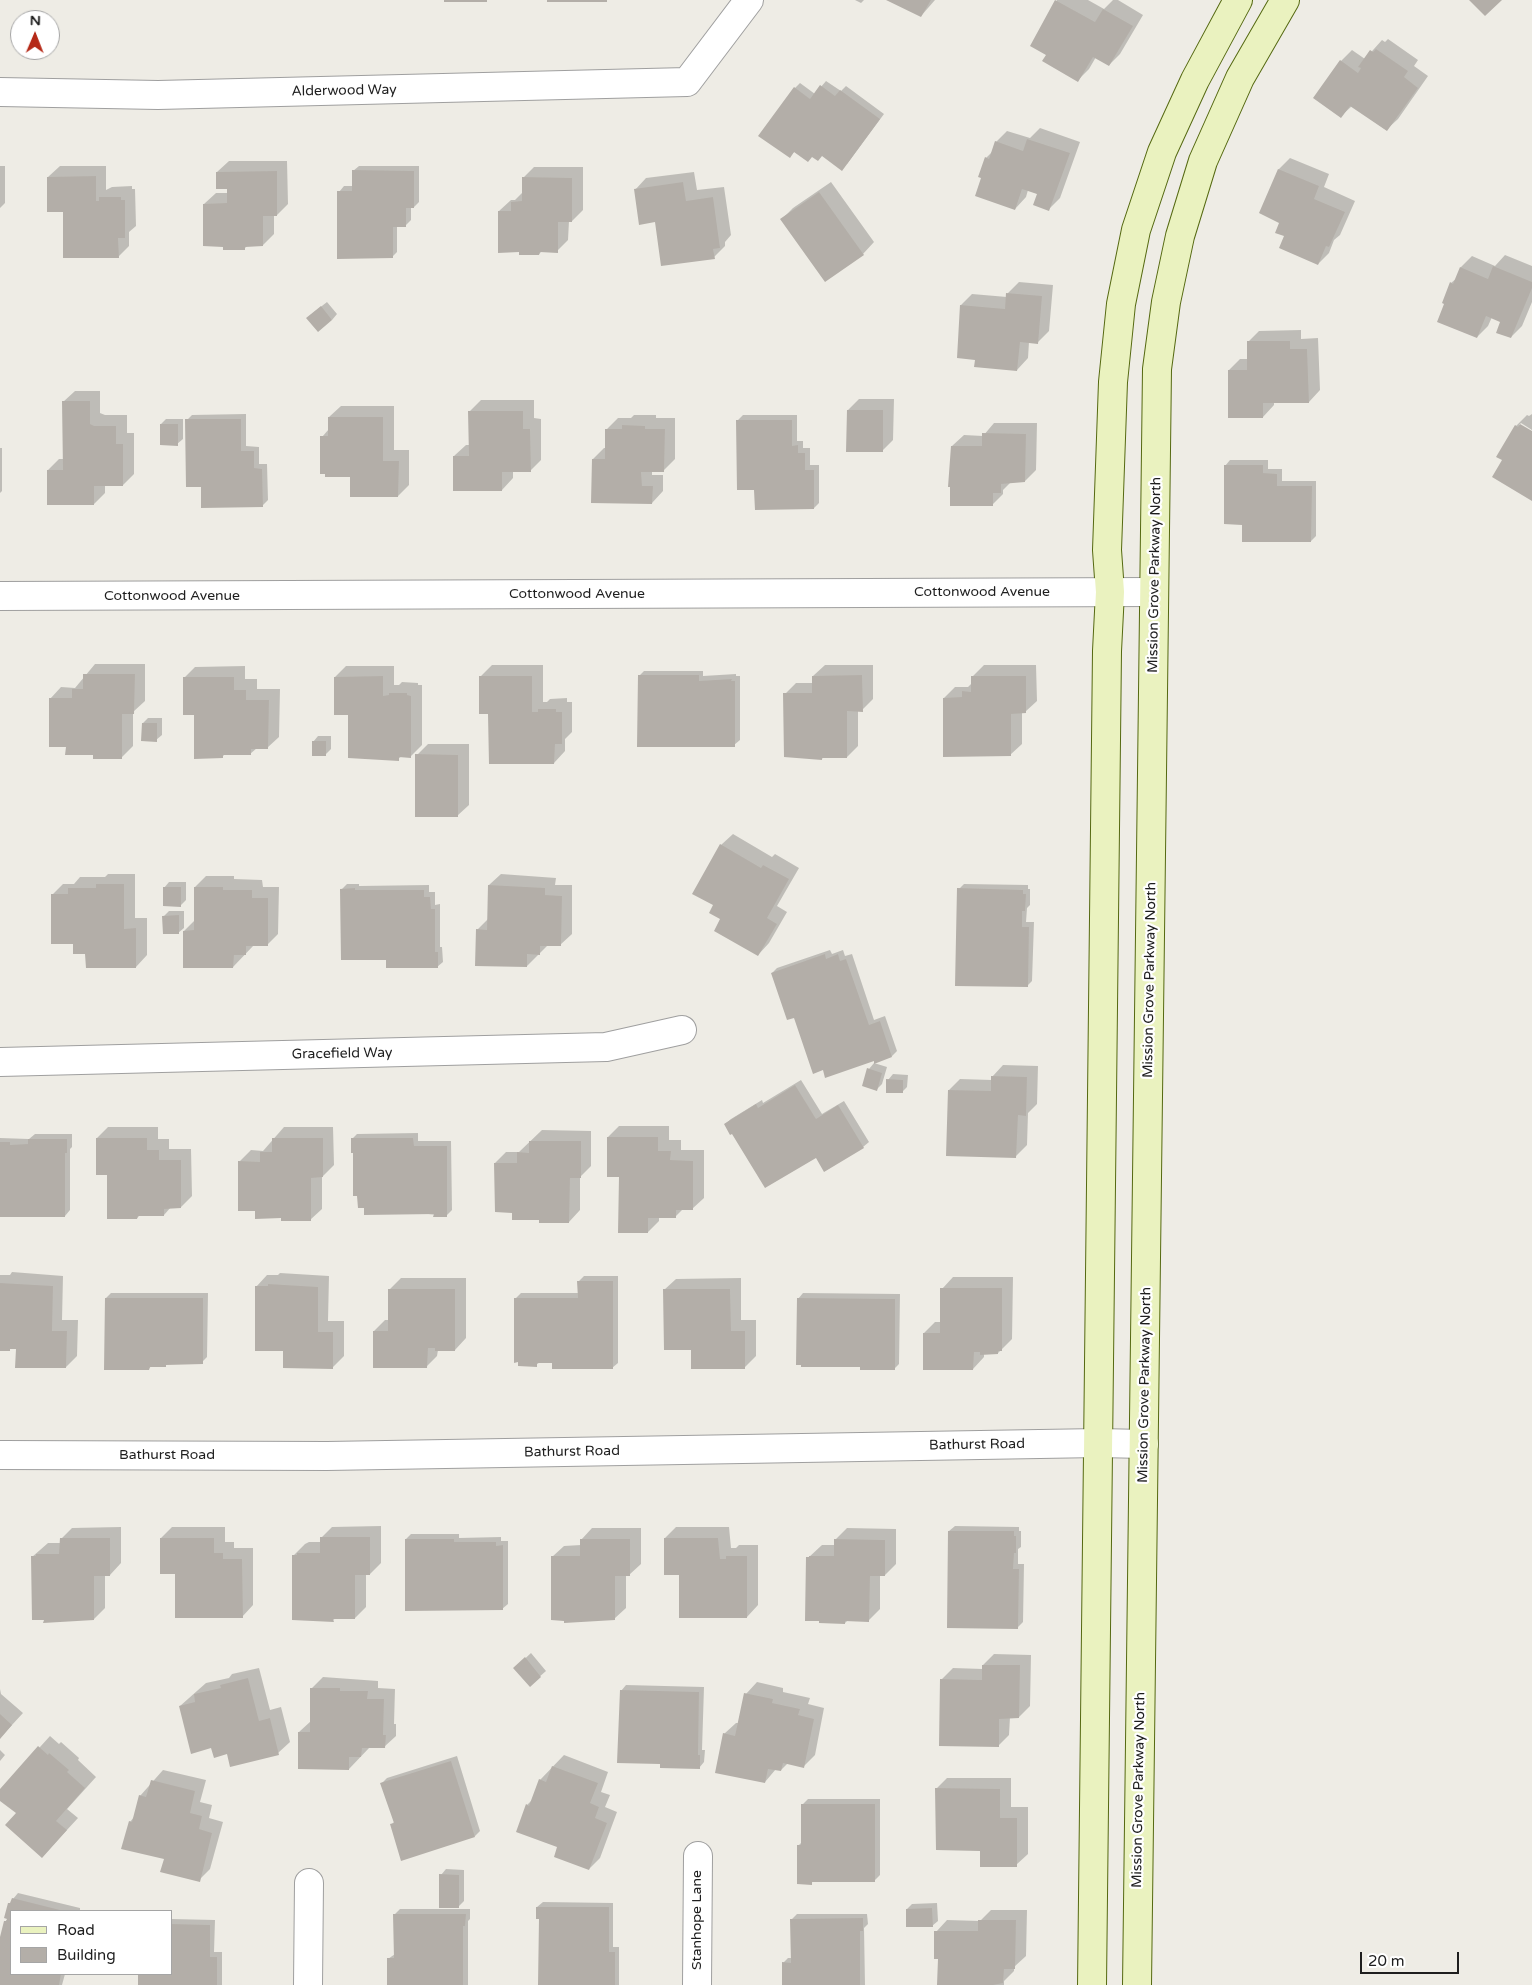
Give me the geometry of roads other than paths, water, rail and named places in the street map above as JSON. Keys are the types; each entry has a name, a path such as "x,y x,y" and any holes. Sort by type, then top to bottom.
{"street":[{"name":"Alderwood Way","path":"0,92 158,95 687,82 749,0"},
{"path":"1092,1985 1107,651 1110,592 1107,550 1113,382 1121,304 1136,230 1162,152 1195,80 1238,0"},
{"name":"Mission Grove Parkway North","path":"1137,1985 1157,369 1166,302 1180,236 1206,152 1240,78 1285,0"},
{"name":"Cottonwood Avenue","path":"0,596 1154,592"},
{"name":"Gracefield Way","path":"0,1062 606,1047 682,1030"},
{"name":"Bathurst Road","path":"0,1455 327,1456 1099,1443 1144,1444"},
{"name":"Stanhope Lane","path":"697,1985 698,1856"},
{"path":"308,1985 309,1883"}]}
